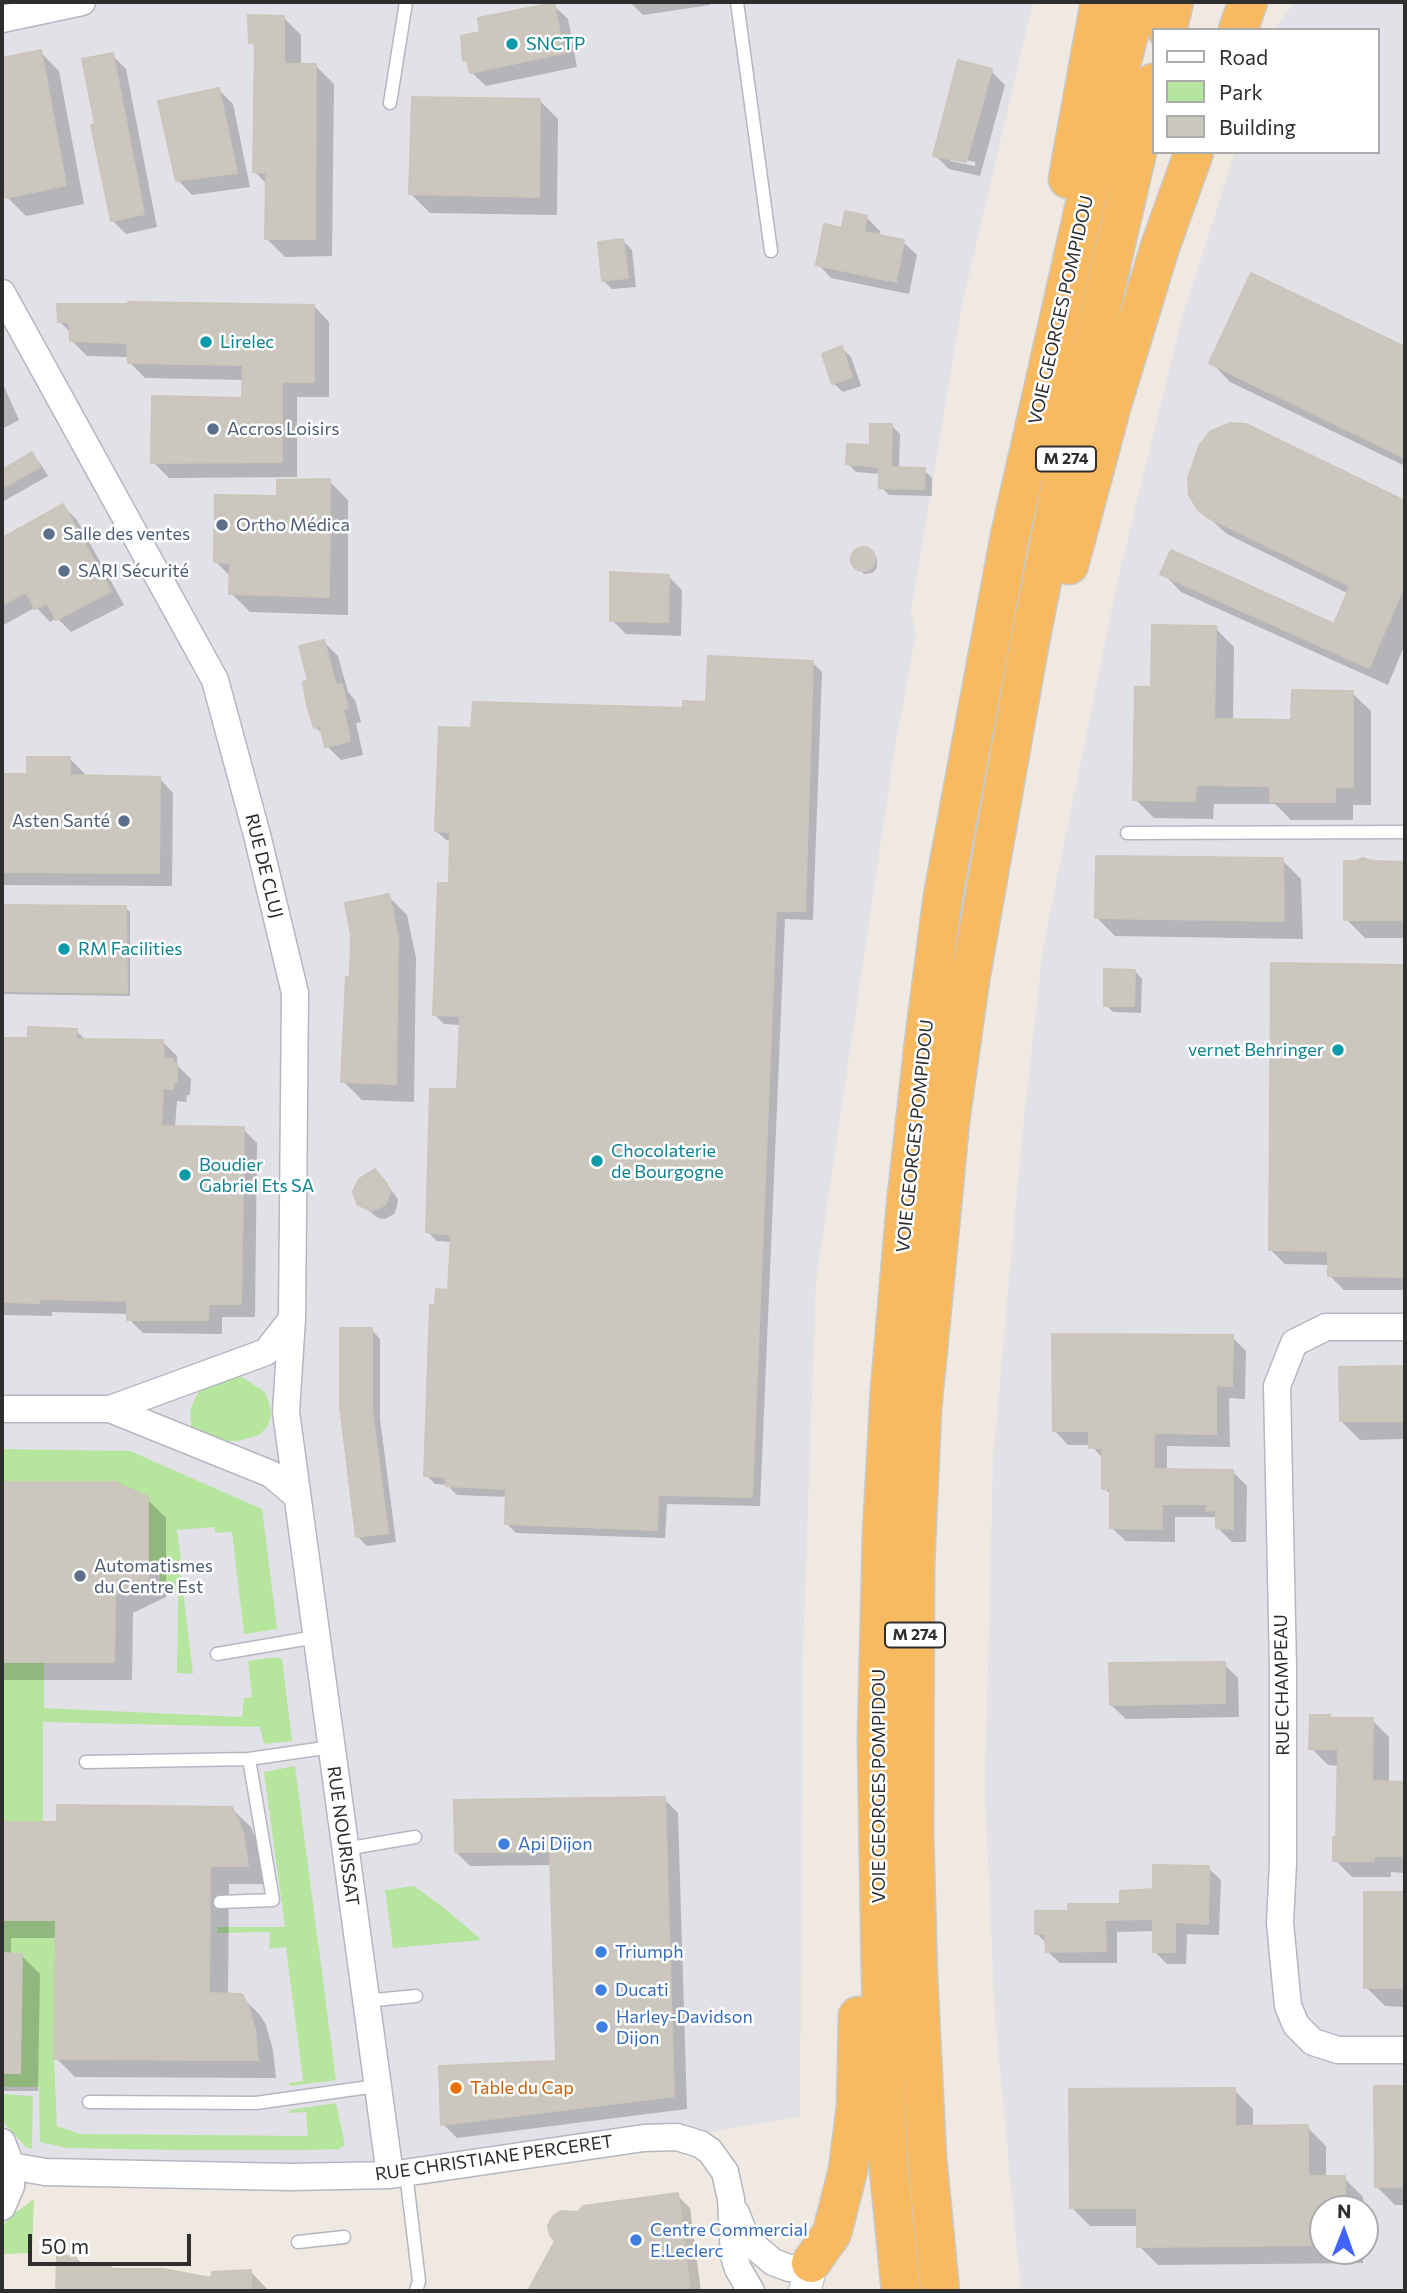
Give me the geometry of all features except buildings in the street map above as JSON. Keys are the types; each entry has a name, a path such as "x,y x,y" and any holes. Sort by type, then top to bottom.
{"highway":[{"path":"1010,536 1022,415 1100,2"},
{"name":"VOIE GEORGES POMPIDOU","path":"901,2291 888,2159 881,1980 877,1738 882,1535 890,1390 922,1057 943,896 1010,536 1084,209 1137,2"},
{"path":"1168,28 1174,2"},
{"path":"1239,28 1248,2"},
{"name":"VOIE GEORGES POMPIDOU","path":"940,2291 928,2158 918,1978 914,1834 915,1566 922,1409 950,1121 994,837 1067,455 1152,87"},
{"path":"994,837 1021,771 1076,536 1112,404 1160,247 1193,154"},
{"path":"808,2277 832,2233 844,2192 854,2132 859,1982 877,1738"}],"street":[{"path":"2,19 82,2"},
{"name":"RUE DE CLUJ","path":"2,293 215,680 257,835 295,993 292,1319 286,1412 297,1496"},
{"path":"2,1409 110,1409 266,1352 292,1319"},
{"name":"RUE CHAMPEAU","path":"1405,1327 1326,1327 1294,1343 1277,1386 1283,1668 1283,1863 1280,1923 1287,2006 1296,2025 1313,2042 1338,2050 1405,2050"},
{"path":"110,1409 271,1474 297,1496"},
{"name":"RUE NOURISSAT","path":"297,1496 376,2086 398,2174"},
{"name":"RUE CHRISTIANE PERCERET","path":"7,2154 45,2172 291,2177 398,2174 644,2138 677,2137 700,2144 719,2160 725,2172 731,2199"},
{"path":"2,2207 11,2186 7,2154"},
{"path":"731,2199 743,2231 753,2245 773,2262 800,2269 808,2277"},
{"path":"731,2199 734,2256 751,2291"}],"lane":[{"path":"390,103 406,2"},
{"path":"737,2 771,251"},
{"path":"1127,833 1405,832"},
{"path":"217,1654 316,1637"},
{"path":"86,1762 249,1759 331,1747"},
{"path":"220,1902 273,1900 249,1759"},
{"path":"345,1849 415,1837"},
{"path":"365,2001 416,1996"},
{"path":"89,2102 256,2103 376,2086"},
{"path":"398,2174 418,2281 416,2291"},
{"path":"298,2242 344,2237"}],"shaded area":[{"path":"2,2 1033,2 962,304 911,613 916,633 894,753 816,1280 803,1649 800,2117 677,2137 390,2175 12,2166 2,2207"},
{"path":"1295,2 1405,2 1405,2291 1021,2291 995,2016 985,1790 993,1461 1022,1137 1043,948 1119,575 1182,318 1234,154 1379,154 1379,28 1276,28"}],"green space":[{"path":"242,1377 265,1392 269,1403 271,1416 268,1426 259,1435 227,1441 206,1435 191,1426 190,1410 200,1388"},
{"path":"2,1449 130,1451 262,1509 277,1629 244,1634 232,1532 216,1533 214,1527 177,1530 182,1566 148,1566 115,1482 2,1481"},
{"path":"160,1574 181,1574 193,1674 177,1673 178,1593 160,1590"},
{"path":"276,1657 282,1659 292,1741 264,1744 260,1727 43,1722 43,1866 56,1868 54,2059 57,2126 80,2134 308,2136 306,2112 290,2113 289,2110 336,2103 345,2145 339,2149 307,2150 179,2150 67,2148 40,2142 39,2087 2,2087 2,2073 19,2073 22,1954 2,1953 2,1920 24,1920 25,1822 2,1822 2,1662 44,1662 44,1708 242,1717 244,1698 252,1697 248,1661"},
{"path":"295,1766 336,2080 290,2086 289,2083 303,2081 286,1947 269,1949 270,1932 217,1933 217,1927 285,1927 264,1772"},
{"path":"414,1886 482,1940 393,1948 385,1890"},
{"path":"2,2094 33,2098 32,2149 26,2147 2,2121"},
{"path":"34,2199 32,2253 2,2254 2,2227 11,2216"}],"place":[{"name":"SNCTP","path":"512,44"},
{"name":"Lirelec","path":"206,342"},
{"name":"Accros Loisirs","path":"213,429"},
{"name":"Ortho Médica","path":"222,525"},
{"name":"Salle des ventes","path":"49,534"},
{"name":"SARI Sécurité","path":"64,571"},
{"name":"Asten Santé","path":"124,821"},
{"name":"RM Facilities","path":"64,949"},
{"name":"vernet Behringer","path":"1338,1050"},
{"name":"Chocolaterie de Bourgogne","path":"597,1161"},
{"name":"Boudier Gabriel Ets SA","path":"185,1175"},
{"name":"Automatismes du Centre Est","path":"80,1576"},
{"name":"Api Dijon","path":"504,1844"},
{"name":"Triumph","path":"601,1952"},
{"name":"Ducati","path":"601,1990"},
{"name":"Harley-Davidson Dijon","path":"602,2027"},
{"name":"Table du Cap","path":"456,2088"},
{"name":"Centre Commercial E.Leclerc","path":"636,2240"}]}
